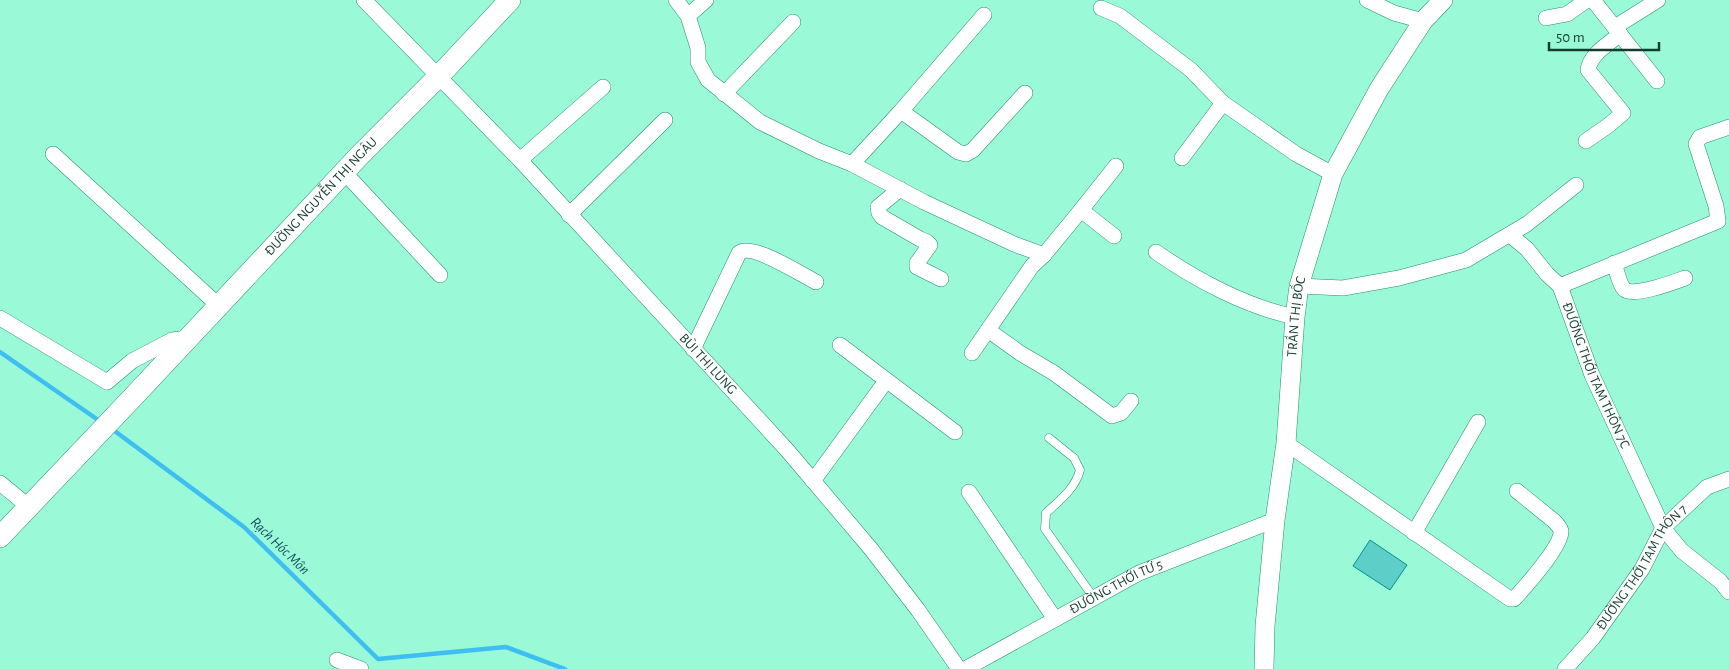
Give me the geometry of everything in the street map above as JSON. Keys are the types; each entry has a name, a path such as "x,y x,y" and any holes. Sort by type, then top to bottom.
{"main road":[{"name":"ĐƯỜNG NGUYỄN THỊ NGÂU","path":"28,506 81,453 218,305 510,0"},
{"path":"0,537 28,506"}],"street":[{"name":"BÙI THỊ LÙNG","path":"364,0 520,160 787,450 883,564 959,669"},
{"path":"676,0 688,16 698,48 698,62 708,80 760,122 818,151 852,164 924,202 1044,256"},
{"path":"688,16 706,0"},
{"path":"1367,0 1394,13 1423,21"},
{"name":"TRẦN THỊ BỐC","path":"1264,669 1264,626 1275,520 1286,443 1299,286 1333,174 1379,89 1423,21 1443,0"},
{"path":"1546,18 1567,14 1587,0"},
{"path":"1594,0 1657,81"},
{"path":"1586,141 1623,113 1588,70 1589,63 1618,31 1658,0"},
{"path":"1101,8 1120,16 1191,70 1224,104 1296,154 1333,174"},
{"path":"852,164 901,112 984,15"},
{"path":"724,94 793,22"},
{"path":"520,160 603,87"},
{"path":"901,112 958,152 966,154 973,150 1025,93"},
{"path":"1182,158 1224,104"},
{"path":"569,215 665,120"},
{"path":"1560,286 1718,220 1723,211 1716,206 1696,144 1700,137 1729,127"},
{"path":"53,154 218,305"},
{"path":"972,353 1032,266 1044,256 1116,166"},
{"path":"344,172 440,275"},
{"path":"1299,286 1343,288 1399,278 1466,260 1510,236 1576,186"},
{"path":"900,188 878,208 878,213 930,245 917,266 941,279"},
{"path":"1081,210 1114,236"},
{"name":"ĐƯỜNG THỚI TAM THÔN 7C","path":"1510,236 1527,249 1547,274 1560,286 1592,375 1663,528 1682,551 1720,581 1729,592"},
{"path":"693,349 742,250 748,249 767,256 816,282"},
{"path":"1156,252 1218,289 1270,312 1295,317"},
{"path":"1614,264 1623,289 1629,293 1685,278"},
{"path":"0,318 108,382 132,361 172,340 189,338"},
{"path":"988,330 1054,373 1112,416 1121,413 1131,401"},
{"path":"840,345 955,432"},
{"path":"813,481 886,381"},
{"path":"1414,533 1478,422"},
{"path":"1286,443 1510,599 1514,599 1557,546 1561,532 1559,526 1554,521 1517,490"},
{"name":"ĐƯỜNG THỚI TAM THÔN 7","path":"1565,669 1593,638 1642,568 1663,528 1707,487 1729,479"},
{"path":"0,483 28,506"},
{"path":"970,492 1055,619"},
{"name":"ĐƯỜNG THỚI TỨ 5","path":"964,669 1139,573 1275,520"},
{"path":"337,660 361,669"}],"lane":[{"path":"1049,438 1074,458 1080,470 1077,481 1067,494 1046,513 1045,529 1094,598"}],"building":[{"path":"1370,540 1407,565 1390,590 1353,566"}],"waterway":[{"name":"Rạch Hóc Môn","path":"0,352 101,422"},
{"name":"Rạch Hóc Môn","path":"112,429 244,527 378,659 506,647 565,669"}]}
